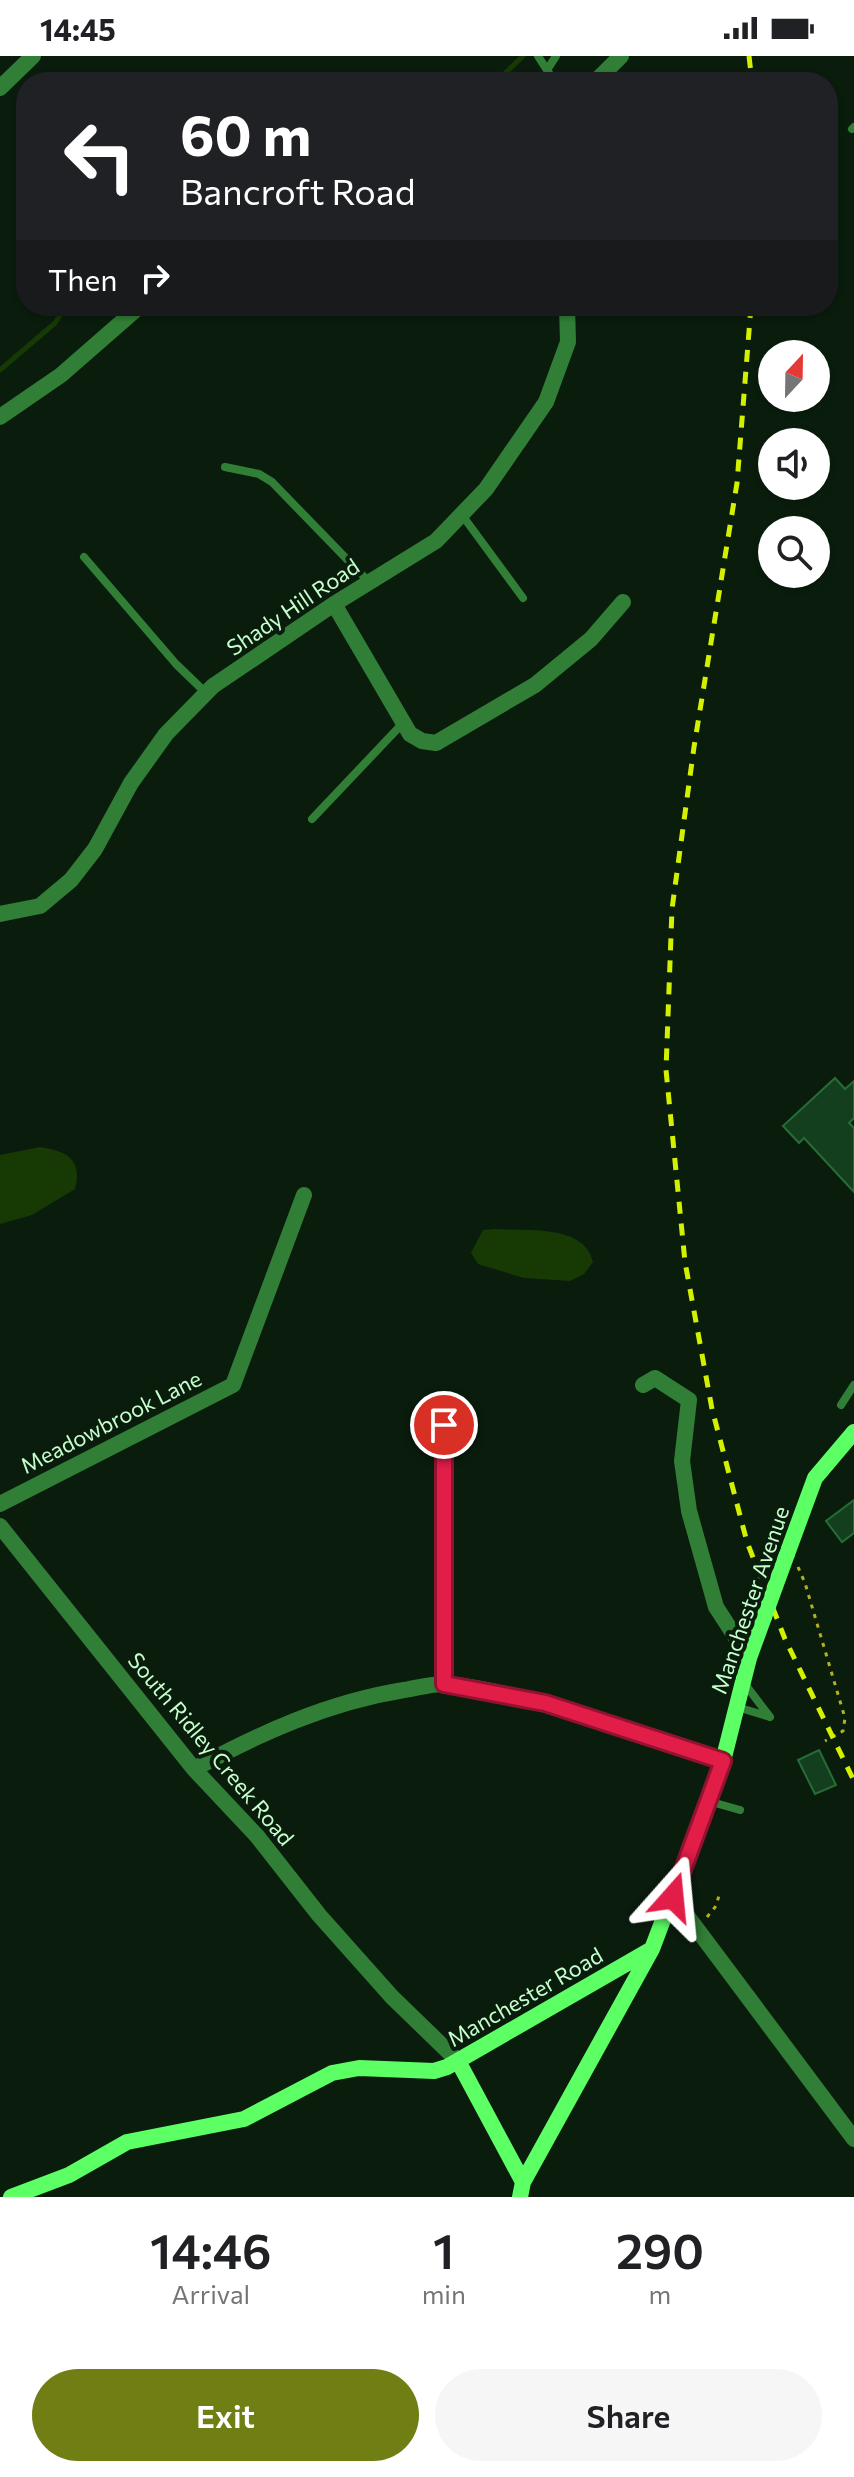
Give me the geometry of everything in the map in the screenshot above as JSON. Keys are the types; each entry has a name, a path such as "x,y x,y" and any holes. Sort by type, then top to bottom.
{"street":[{"path":"6,56 18,69"},
{"path":"0,88 33,56"},
{"path":"605,72 621,56"},
{"path":"0,417 61,375 129,316"},
{"name":"Shady Hill Road","path":"0,914 40,906 71,880 95,849 131,783 166,734 206,693 334,604 436,541 486,489 546,402 568,342 567,316"},
{"path":"334,604 410,734 422,741 436,743 535,685 591,639 623,602"},
{"name":"Meadowbrook Lane","path":"0,1504 233,1385 304,1195"},
{"path":"643,1385 655,1378 689,1400 682,1461 689,1511 716,1607 749,1658"},
{"path":"444,1425 444,1684"},
{"name":"Manchester Avenue","path":"522,2190 652,1949 723,1761 749,1658 764,1617 792,1560 815,1478 854,1432"},
{"name":"South Ridley Creek Road","path":"0,1526 194,1769 257,1836 319,1915 392,1997 458,2061"},
{"path":"194,1769 269,1731 321,1711 377,1695 444,1684 545,1703 723,1761"},
{"path":"673,1897 854,2139"},
{"name":"Manchester Road","path":"12,2197 69,2175 127,2142 244,2119 332,2073 378,2067 434,2071 458,2061 652,1949"},
{"path":"458,2061 522,2190"}],"lane":[{"path":"538,56 547,70 556,56"},
{"path":"225,467 259,474 272,482 369,582"},
{"path":"462,514 523,598"},
{"path":"84,557 176,664 206,693"},
{"path":"312,819 403,723"},
{"path":"841,1405 854,1385"},
{"path":"736,1707 770,1717 743,1681"},
{"path":"708,1801 740,1810"}],"path":[{"path":"792,1560 805,1583 845,1718 843,1731 825,1741"},
{"path":"696,1929 716,1906 720,1892"}],"shaded area":[{"path":"40,1147 58,1151 70,1158 77,1170 75,1189 32,1215 0,1224 0,1155"},
{"path":"483,1230 537,1230 566,1235 588,1250 593,1262 584,1274 570,1281 524,1278 478,1264 471,1253"}],"building":[{"path":"835,1078 845,1089 854,1081 854,1118 849,1123 854,1128 854,1192 804,1138 799,1143 783,1126"},
{"path":"854,1500 854,1533 842,1542 826,1521"},
{"path":"819,1750 836,1785 815,1794 798,1760"}],"waterway":[{"path":"506,72 523,56"},
{"path":"0,370 60,316"}],"railway":[{"path":"749,56 751,72"},
{"path":"750,316 737,483 694,747 672,909 666,1070 685,1262 712,1409 747,1542 785,1639 854,1781"}],"route":[{"path":"444,1425 444,1684 545,1703 723,1761 673,1897"}]}
